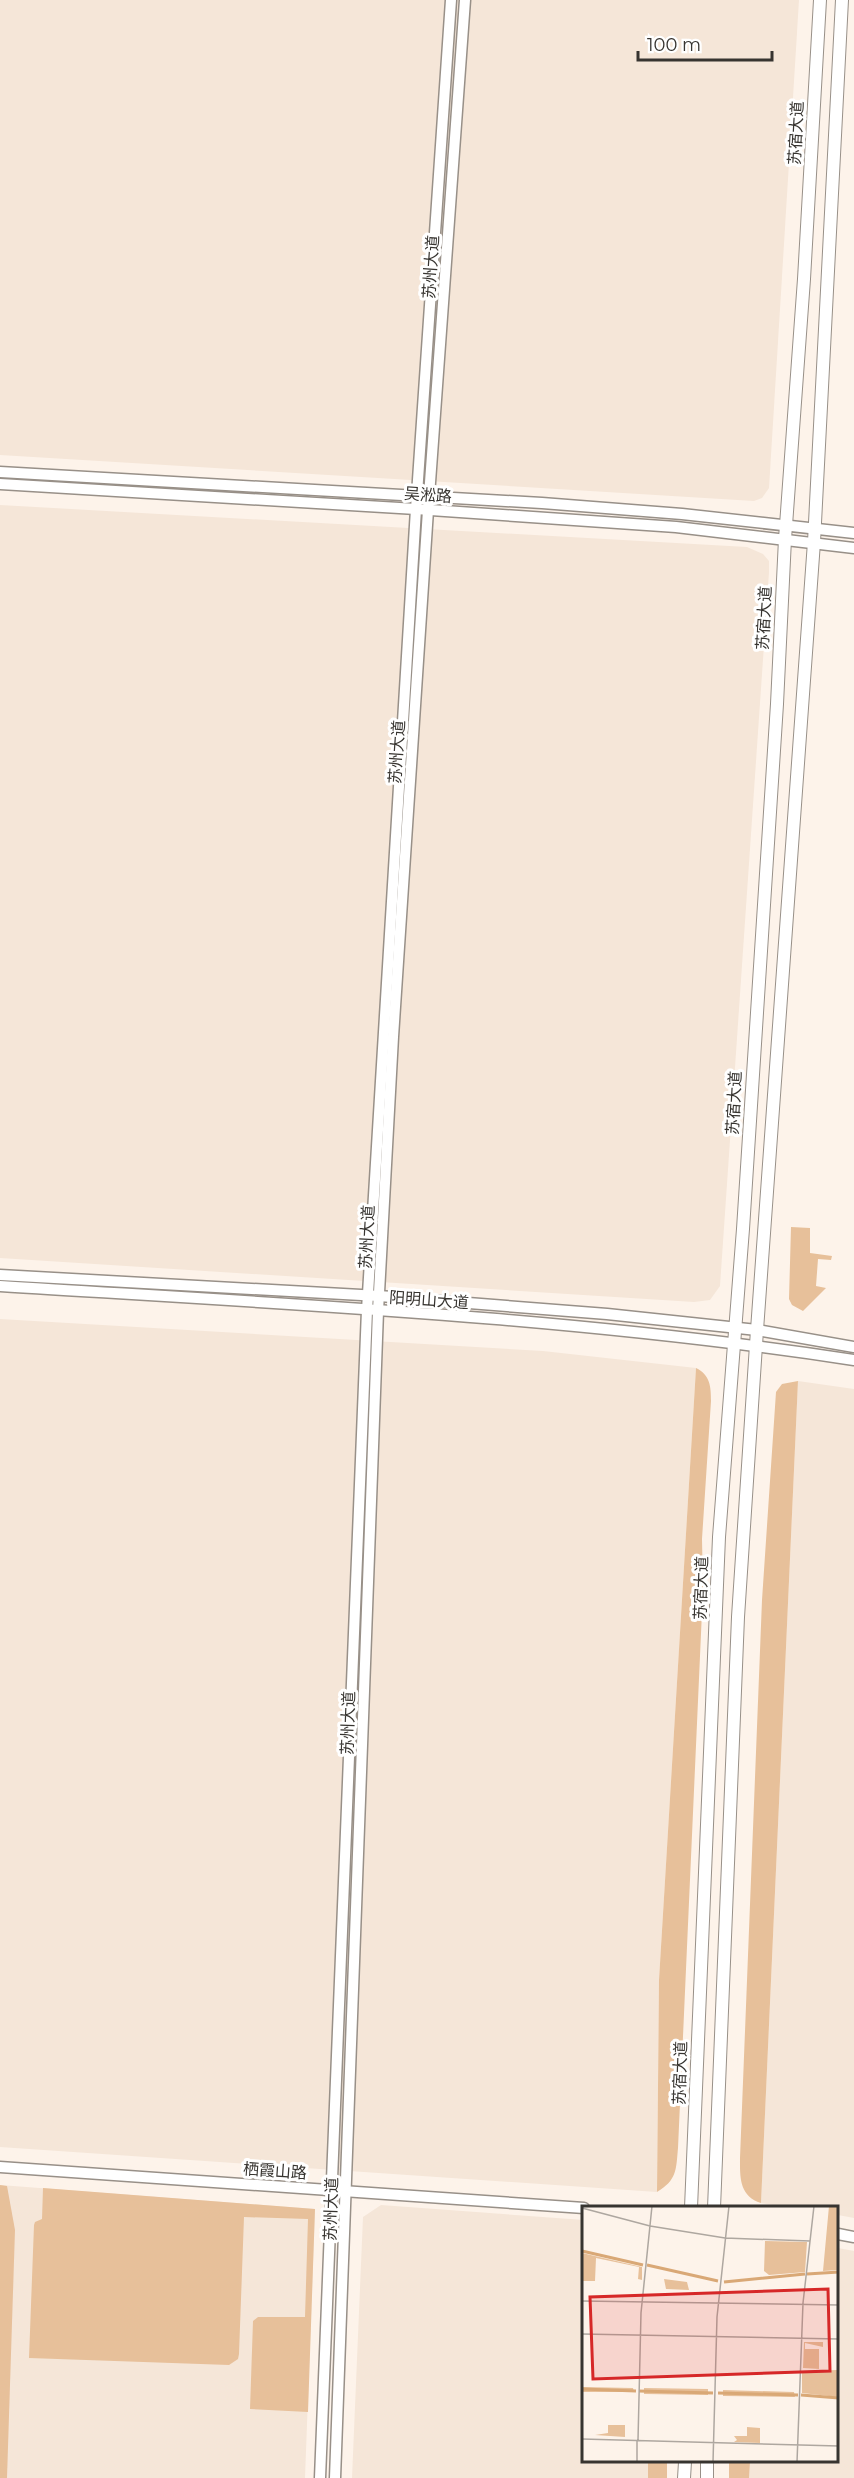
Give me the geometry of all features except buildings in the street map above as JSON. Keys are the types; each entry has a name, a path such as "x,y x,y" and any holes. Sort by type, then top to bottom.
{"main road":[{"name":"苏宿大道","path":"692,2206 719,1538 777,704 785,539 804,291 820,0"},
{"path":"714,2206 738,1617 815,528 842,0"},
{"path":"684,2478 685,2463"}],"street":[{"name":"苏州大道","path":"373,1296 416,503 451,0"},
{"name":"苏州大道","path":"320,2478 372,1311 465,0"},
{"name":"吴淞路","path":"0,472 428,504 681,528 854,548"},
{"name":"吴淞路","path":"0,484 416,503"},
{"name":"吴淞路","path":"428,504 635,510 854,534"},
{"name":"阳明山大道","path":"0,1275 373,1296 735,1327 854,1347"},
{"name":"阳明山大道","path":"0,1286 628,1331 733,1342 854,1360"},
{"name":"苏州大道","path":"335,2478 347,2192 372,1311"},
{"name":"栖霞山路","path":"0,2166 582,2208"},
{"path":"839,2234 854,2236"}],"shaded area":[{"path":"0,0 799,0 769,488 762,498 754,501 0,455"},
{"path":"0,505 747,547 763,554 769,561 769,572 720,1286 710,1300 694,1302 0,1258"},
{"path":"791,1227 810,1228 810,1253 832,1256 831,1260 818,1259 816,1286 826,1288 803,1311 792,1305 789,1299"},
{"path":"0,1319 543,1351 696,1368 659,1980 657,2192 0,2147"},
{"path":"696,1368 709,1382 711,1401 702,1539 703,1589 678,2148 672,2179 657,2192 659,1980"},
{"path":"798,1381 854,1389 854,2218 839,2215 839,2206 780,2206 761,2203"},
{"path":"798,1381 761,2203 748,2196 742,2185 740,2158 762,1600 776,1392 782,1384"},
{"path":"0,2185 315,2209 305,2478 0,2478"},
{"path":"0,2185 7,2186 15,2230 7,2478 0,2478"},
{"path":"43,2188 315,2209 308,2412 250,2409 253,2321 258,2317 305,2317 308,2219 244,2217 239,2354 238,2359 229,2365 29,2358 34,2225 42,2219"},
{"path":"381,2205 582,2220 582,2463 648,2463 648,2478 352,2478 363,2217"},
{"path":"839,2248 854,2251 854,2478 749,2478 750,2463 839,2463"},
{"path":"648,2463 667,2463 667,2478 648,2478"},
{"path":"729,2463 750,2463 749,2478 729,2478"}]}
